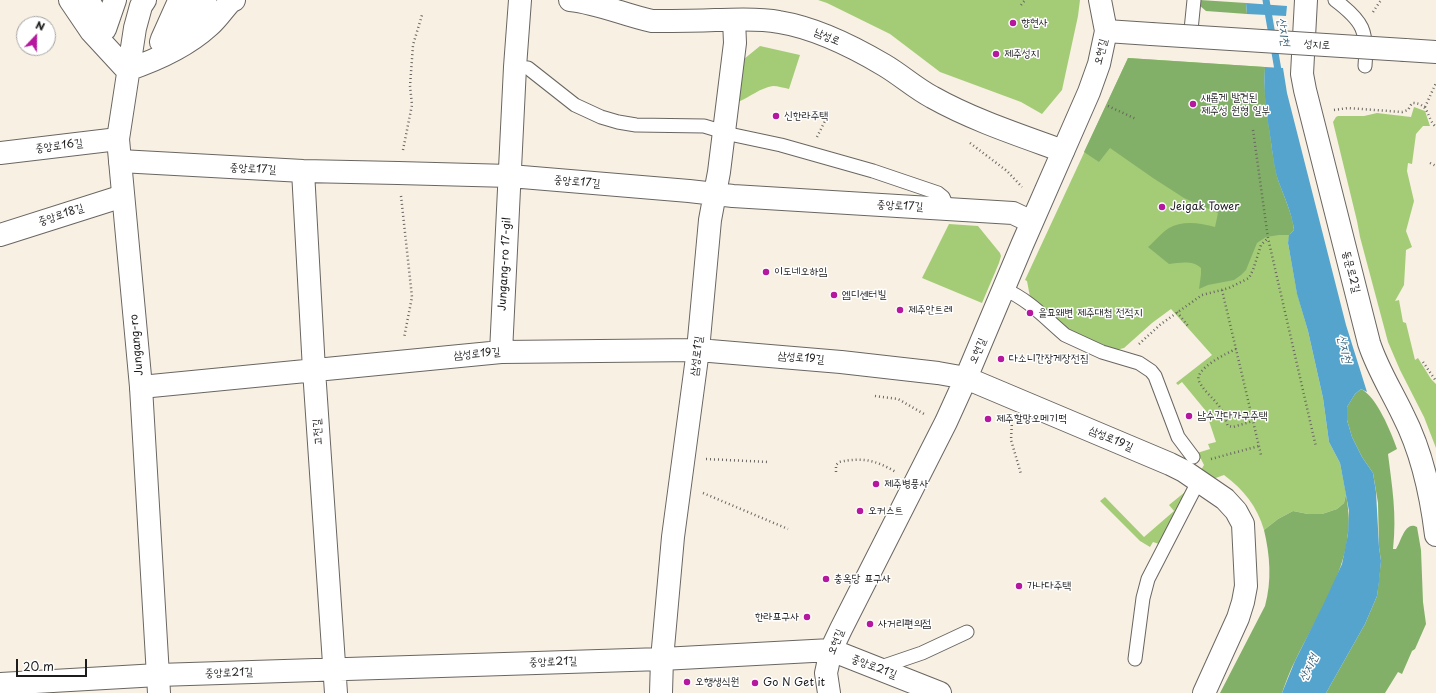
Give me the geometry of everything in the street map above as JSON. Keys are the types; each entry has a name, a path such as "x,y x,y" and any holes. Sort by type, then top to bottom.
{"street":[{"path":"70,0 91,31 128,70 155,60 182,46 211,25 230,2 234,0"},
{"path":"88,0 105,29 115,0"},
{"name":"Jungang-ro","path":"144,0 134,28 118,139 141,387 159,684"},
{"name":"Jungang-ro 17-gil","path":"501,352 515,67 520,0"},
{"name":"남성로","path":"570,0 598,4 652,21 734,20 778,22 803,28 818,33 860,52 885,66 919,90 950,106 986,122 1063,151"},
{"name":"오현길","path":"829,693 826,673 831,650 966,378 1089,92 1099,64 1106,31 1100,0"},
{"name":"동문로2길","path":"1306,0 1302,74 1305,90 1369,343 1374,359 1403,415 1418,451 1432,505 1436,536"},
{"name":"삼성로1길","path":"661,693 662,659 673,537 698,350 710,220 719,172 735,43 734,20"},
{"name":"성지로","path":"1106,31 1436,52"},
{"name":"중앙로16길","path":"0,153 118,139"},
{"name":"중앙로17길","path":"120,161 303,171 398,172 510,176 733,196 1013,213 1032,222"},
{"name":"고전길","path":"303,171 314,370 336,693"},
{"name":"중앙로18길","path":"0,235 123,196"},
{"name":"삼성로19길","path":"141,387 501,352 698,350 841,362 938,373 966,378 1157,458 1184,471 1225,499 1236,511 1243,524 1246,571 1245,592 1238,618 1204,693"},
{"name":"중앙로21길","path":"0,684 159,684 334,669 662,659 831,650 940,693"}],"lane":[{"path":"1191,30 1194,0"},
{"path":"1335,0 1353,15 1362,26 1366,39 1365,66"},
{"path":"515,67 528,68 575,105 601,117 618,122 642,126 704,126 734,135 781,145 873,171 938,193 943,198 948,209"},
{"path":"1004,289 1019,296 1029,303 1071,339 1102,352 1146,366 1155,376 1178,437 1193,457"},
{"path":"1135,659 1144,593 1148,579 1198,482"},
{"path":"878,668 922,653 967,632"}],"path":[{"path":"1021,5 1025,0"},
{"path":"1373,12 1381,0"},
{"path":"421,22 422,15"},
{"path":"1425,107 1436,83"},
{"path":"1327,111 1348,108 1402,112 1408,110 1412,103 1414,103 1425,107 1430,120 1436,127"},
{"path":"1104,104 1136,119"},
{"path":"1253,130 1268,238 1316,447"},
{"path":"966,140 1007,170 1023,188"},
{"path":"1430,163 1436,166"},
{"path":"1137,345 1177,312 1202,295 1229,288 1249,278 1261,245 1268,238"},
{"path":"1222,290 1262,455"},
{"path":"1177,312 1188,326"},
{"path":"1236,348 1224,354 1202,370 1198,377 1201,384 1222,410 1228,426 1233,427 1253,421"},
{"path":"1423,362 1436,381"},
{"path":"875,396 898,399 944,425"},
{"path":"1017,399 1010,431 1013,449 1021,474"},
{"path":"1211,459 1259,446"},
{"path":"683,458 769,462"},
{"path":"836,472 836,465 839,462 848,460 867,460 878,462 915,483"},
{"path":"680,484 788,529"}],"green space":[{"name":"제주성지","path":"818,0 1080,0 1062,90 1042,114 1021,102 940,72 890,34"},
{"path":"1200,0 1246,3 1247,14 1206,11 1199,5"},
{"path":"760,46 800,55 789,89 775,86 768,87 738,102 744,59"},
{"path":"1128,58 1265,67 1264,81 1272,150 1278,180 1293,221 1288,243 1297,293 1308,331 1323,398 1329,442 1340,463 1346,494 1344,503 1337,509 1322,514 1308,514 1293,511 1278,519 1264,530 1254,506 1238,487 1224,475 1213,479 1201,470 1204,465 1197,453 1210,449 1208,444 1216,442 1208,418 1210,416 1182,382 1178,385 1176,383 1212,355 1171,309 1152,323 1124,348 1116,350 1070,331 1030,297 1027,281 1025,280"},
{"path":"1128,58 1265,67 1265,98 1276,174 1290,211 1294,230 1289,235 1266,237 1257,243 1246,270 1234,280 1208,285 1199,289 1201,268 1190,263 1169,264 1148,247 1163,232 1174,225 1192,223 1215,227 1218,213 1184,198 1110,148 1099,162 1084,152"},
{"path":"1414,107 1425,111 1430,126 1423,126 1416,134 1412,164 1408,163 1407,171 1414,201 1406,231 1412,247 1406,250 1404,285 1395,301 1399,300 1403,322 1406,323 1415,360 1418,358 1431,379 1436,384 1436,448 1424,417 1400,370 1388,342 1360,237 1333,122 1338,116 1364,116 1377,113 1411,117"},
{"path":"949,224 978,226 1000,253 1001,256 999,263 982,303 922,278"},
{"path":"1361,389 1373,399 1378,407 1397,449 1388,454 1394,512 1393,549 1396,549 1409,526 1417,527 1421,550 1423,602 1426,624 1402,674 1398,672 1385,693 1326,693 1365,624 1377,596 1381,561 1379,547 1378,503 1373,473 1362,457 1352,437 1347,420 1347,407 1355,394"},
{"path":"1185,492 1185,495 1159,544 1153,542 1150,547 1140,541 1100,501 1105,497 1144,537 1174,511 1169,505"},
{"path":"1346,494 1349,528 1341,566 1328,598 1292,667 1282,693 1220,693 1265,606 1269,587 1269,568 1268,549 1264,530 1278,519 1293,511 1308,514 1322,514 1337,509 1344,503"}],"water":[{"path":"1246,3 1287,6 1286,16 1247,14"},
{"path":"1265,67 1283,68 1287,93 1346,325 1367,392 1361,389 1355,394 1347,407 1347,420 1352,437 1362,457 1373,473 1376,492 1381,561 1379,582 1377,596 1365,624 1326,693 1282,693 1295,661 1342,564 1348,534 1349,511 1340,463 1329,442 1323,398 1308,331 1297,294 1288,243 1289,235 1294,230 1290,211 1276,174 1265,98"}],"waterway":[{"name":"산지천","path":"1266,0 1279,76"}],"place":[{"name":"향현사","path":"1013,23"},
{"name":"제주성지","path":"996,54"},
{"name":"새롭게 발견된 제주성 원형 일부","path":"1193,104"},
{"name":"신한라주택","path":"776,116"},
{"name":"Jeigak Tower","path":"1162,207"},
{"name":"이도네오하임","path":"766,272"},
{"name":"엠디센터빌","path":"834,295"},
{"name":"제주안트레","path":"900,310"},
{"name":"을묘왜변 제주대첩 전적지","path":"1030,313"},
{"name":"다소니간장게장전집","path":"1001,359"},
{"name":"남수각다가구주택","path":"1189,416"},
{"name":"제주할망오메기떡","path":"988,419"},
{"name":"제주병풍사","path":"876,484"},
{"name":"오커스트","path":"860,511"},
{"name":"충옥당 표구사","path":"826,579"},
{"name":"가나다주택","path":"1019,586"},
{"name":"한라표구사","path":"807,617"},
{"name":"사거리편의점","path":"870,624"},
{"name":"오행생식원","path":"687,682"},
{"name":"Go N Get it","path":"755,683"}]}
